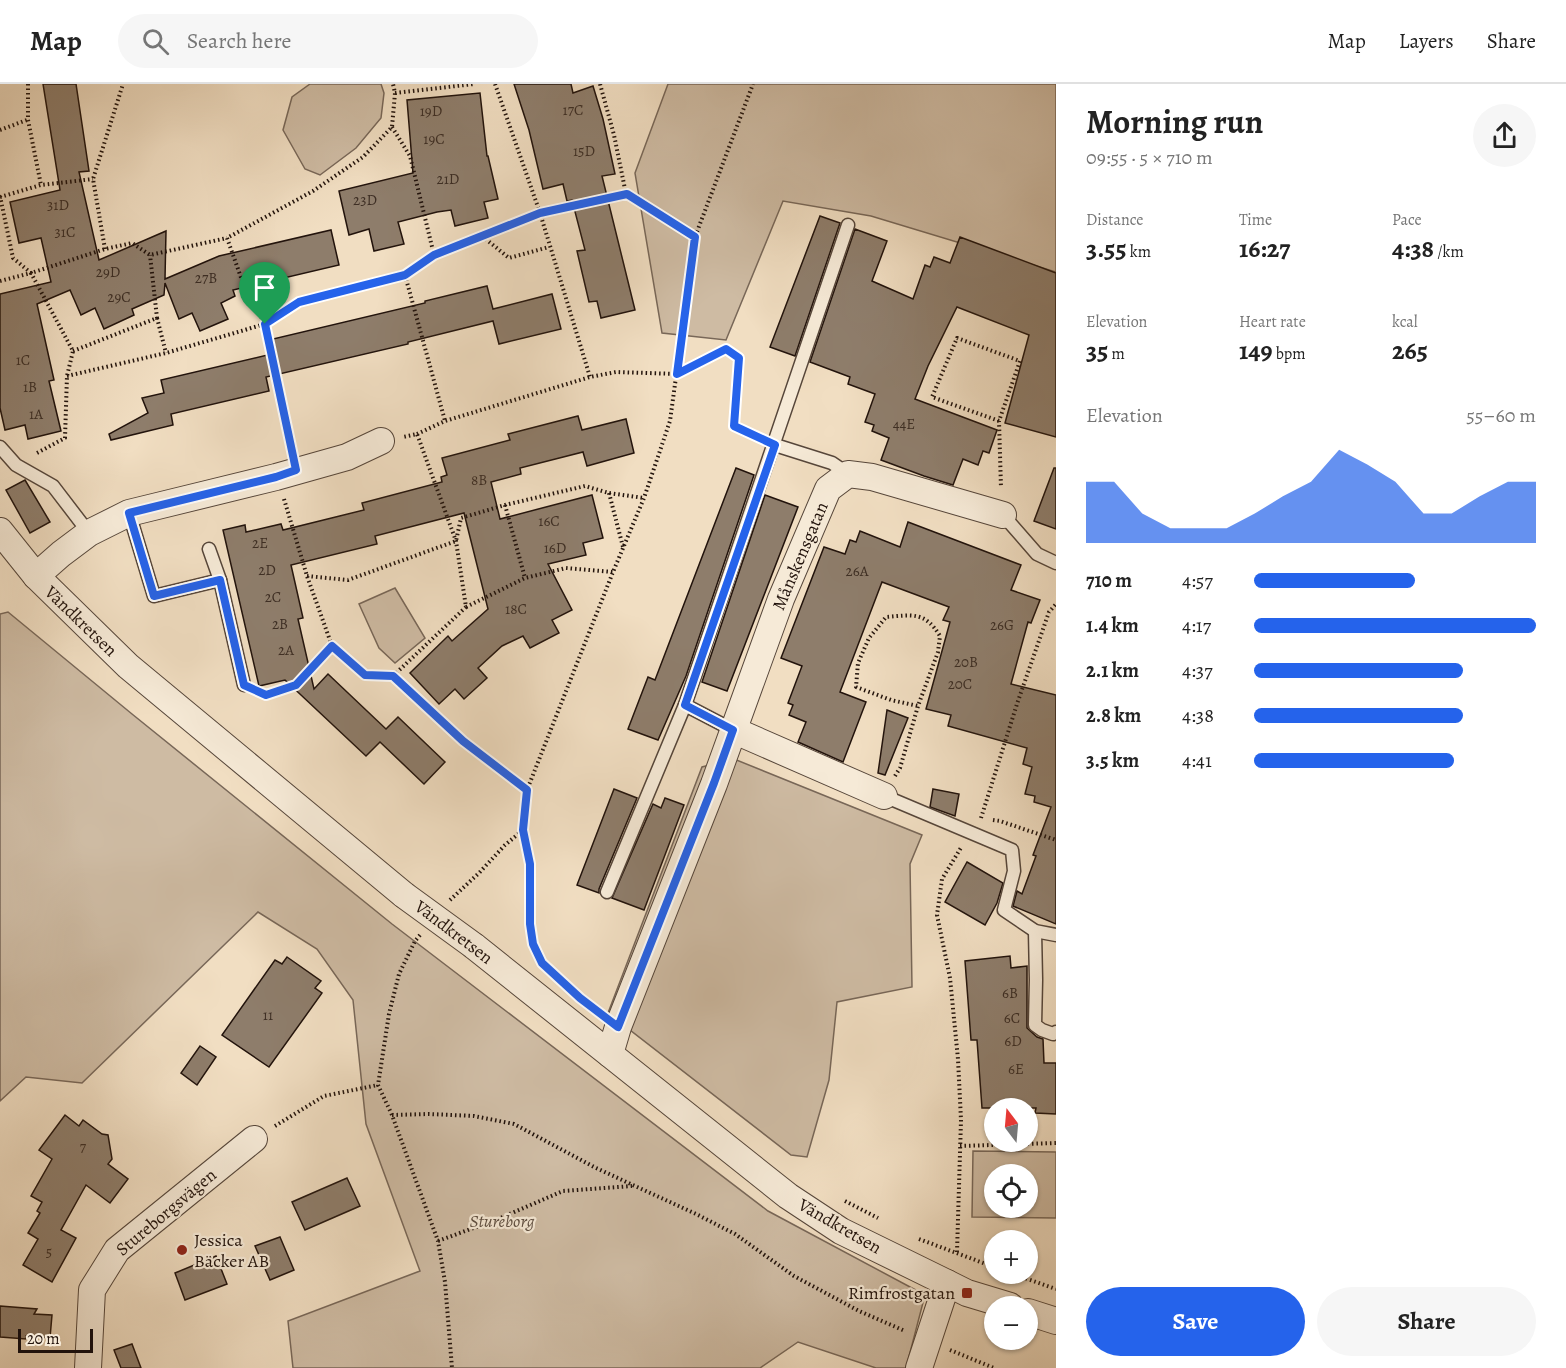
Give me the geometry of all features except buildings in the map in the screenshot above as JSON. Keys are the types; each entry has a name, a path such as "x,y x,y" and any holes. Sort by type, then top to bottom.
{"street":[{"path":"36,576 89,532 129,513 347,457 381,441"},
{"path":"848,474 872,477 1003,515"},
{"name":"Månskensgatan","path":"610,1054 618,1027 714,783 781,599 828,489 848,474"},
{"name":"Vändkretsen","path":"1,534 36,576 128,666 404,895 474,946 788,1196 841,1231 967,1293 984,1298"},
{"path":"733,730 884,796"},
{"name":"Stureborgsvägen","path":"88,1368 92,1290 117,1250 254,1139"},
{"path":"919,1368 947,1283"},
{"path":"1038,1315 1056,1321"}],"lane":[{"path":"607,892 685,705 848,225"},
{"path":"775,445 832,463 848,474"},
{"path":"0,447 16,465 53,486 89,532"},
{"path":"129,513 154,596 220,580"},
{"path":"1003,515 1037,554 1056,563"},
{"path":"209,549 220,580 244,685"},
{"path":"685,705 733,730"},
{"path":"884,796 1012,850 1014,871 1004,910 1035,931 1056,935"},
{"path":"1035,931 1035,1025 1041,1030 1053,1034 1056,1032"}],"path":[{"path":"28,84 28,120 41,185"},
{"path":"105,249 93,178 123,84"},
{"path":"393,84 395,93 392,127 410,156 434,255"},
{"path":"395,93 474,84"},
{"path":"495,84 540,213 590,377"},
{"path":"600,84 627,194"},
{"path":"565,984 542,963 533,944 530,924 530,864 523,830 527,790 644,498 670,421 695,237 753,84"},
{"path":"0,130 28,120"},
{"path":"0,282 105,249 132,243 150,255 226,238 313,191 363,157 392,127"},
{"path":"16,465 65,438 67,376 73,351 31,273 13,258 0,197 41,185 93,178"},
{"path":"67,376 166,353 265,324 299,302 405,275 434,255 540,213 627,194 695,237"},
{"path":"482,235 509,258 549,247"},
{"path":"226,238 244,286 265,324 296,470"},
{"path":"150,255 157,318 166,353"},
{"path":"405,275 445,421"},
{"path":"73,351 157,318"},
{"path":"999,421 932,397 957,338 1020,361 999,421 1003,515"},
{"path":"381,441 417,434 445,421 590,377 616,372 677,374 726,349 739,358 734,426 775,445"},
{"path":"417,434 456,541 466,607"},
{"path":"456,541 461,518 585,486 609,493 644,498"},
{"path":"609,493 623,549"},
{"path":"505,505 525,579"},
{"path":"289,512 306,576 332,646 365,675 393,676 463,741 527,790"},
{"path":"306,576 348,580 456,541"},
{"path":"393,676 466,607 525,579 566,568 613,572"},
{"path":"1056,604 1049,612 980,820 1000,820 1056,840"},
{"path":"884,796 900,768 918,706 939,652 940,636 931,622 915,615 886,617 868,638 858,663 856,687 891,700 918,706"},
{"path":"244,685 266,695 296,685 332,646"},
{"path":"957,1252 961,1120 958,1059 952,990 937,915 942,879 970,832"},
{"path":"254,1139 324,1096 378,1085 392,1115 438,1241 445,1282 452,1368"},
{"path":"392,1115 474,1116 514,1124 596,1168 735,1234 794,1276 859,1311 994,1368"},
{"path":"960,1146 1056,1143"},
{"path":"438,1241 498,1219 563,1191 634,1186"},
{"path":"837,1196 879,1219"},
{"path":"911,1236 984,1263"},
{"path":"1038,1282 1056,1288"}],"green space":[{"path":"310,84 381,84 384,93 381,118 356,148 320,175 305,169 283,130 292,97"},
{"path":"668,84 1056,84 1056,272 871,216 783,201 726,340 662,333 635,173"},
{"path":"395,588 425,638 395,663 379,648 359,604"},
{"name":"Stureborg","path":"8,612 392,924 768,1211 925,1295 906,1368 876,1368 798,1342 760,1368 293,1368 288,1321 420,1271 366,1124 353,1000 317,949 258,912 82,1083 26,1077 0,1101 0,614"},
{"path":"734,759 922,835 910,864 912,987 837,1002 829,1080 807,1157 791,1155 608,1013 702,767"},
{"path":"973,1151 1056,1152 1056,1218 1038,1218 1038,1164 984,1164 984,1217 972,1217"}],"place":[{"name":"Jessica Bäcker AB","path":"182,1250"},
{"name":"Rimfrostgatan","path":"967,1293"}],"route":[{"path":"627,194 695,237 677,374 726,349 739,358 734,426 775,445 685,705 733,730 618,1027 580,998 542,963 533,944 530,924 530,864 523,830 527,790 463,741 393,676 365,675 332,646 296,685 266,695 244,685 220,580 154,596 129,513 296,470 265,324 299,302 405,275 434,255 540,213 627,194"}]}
